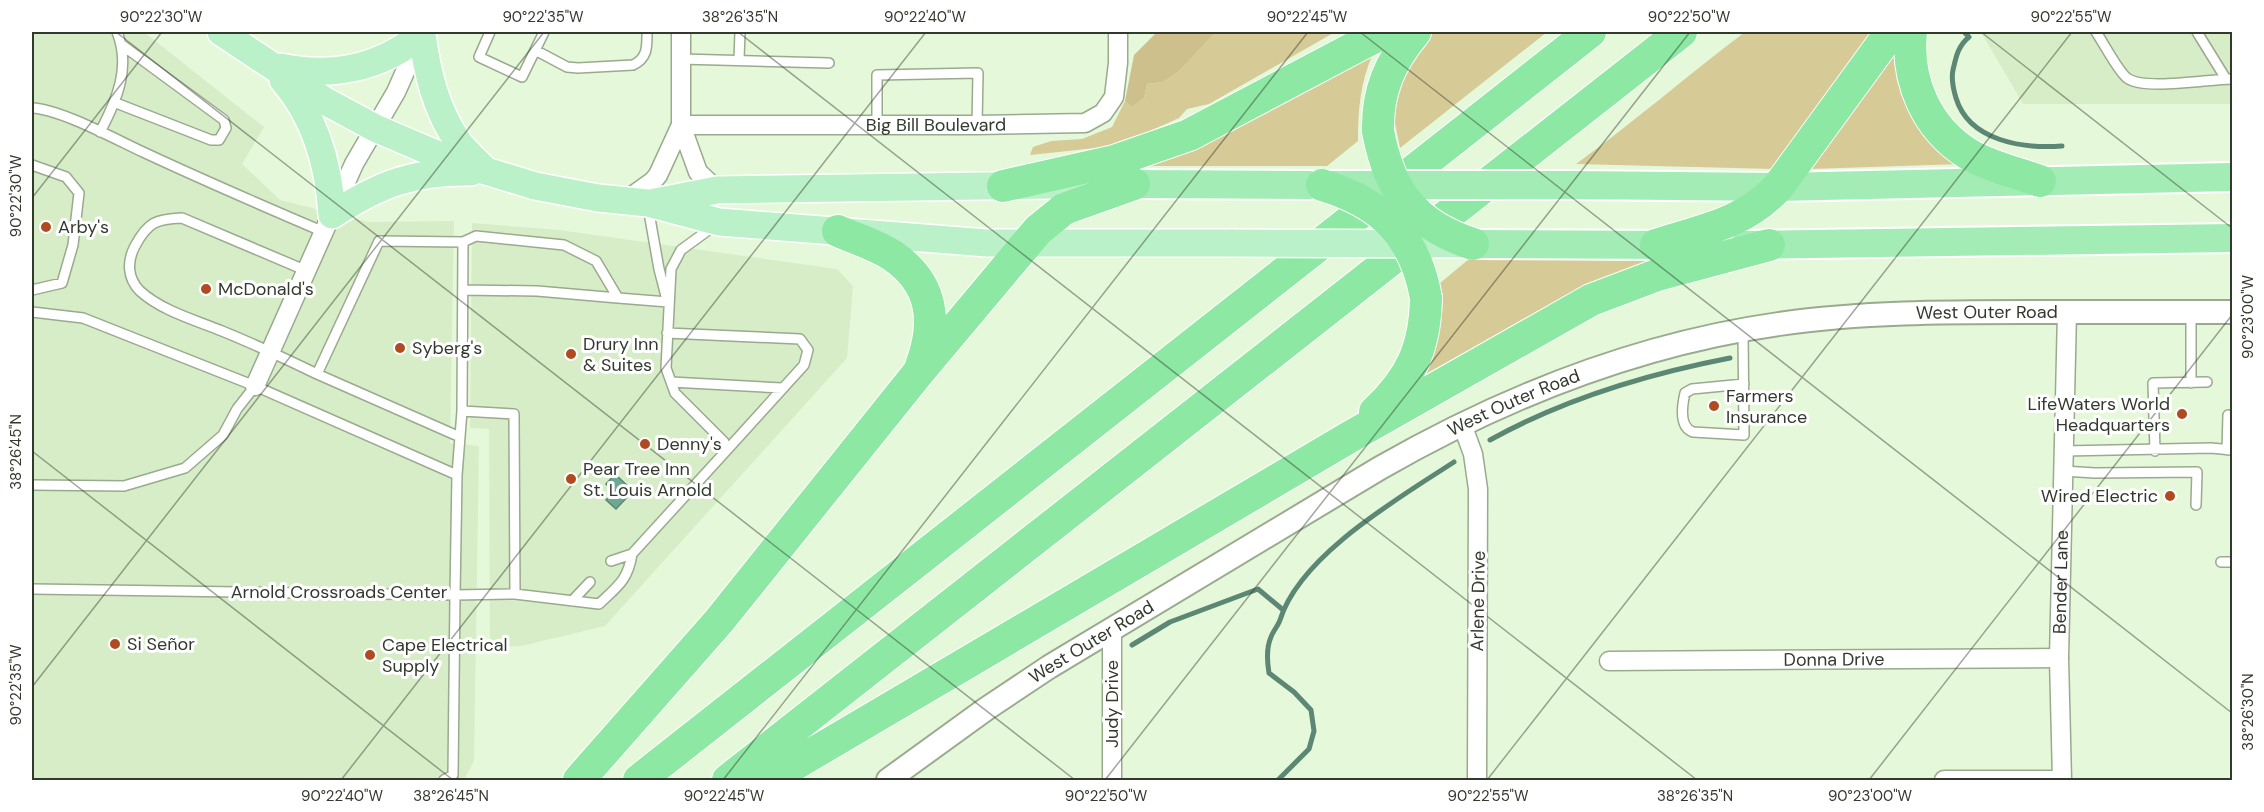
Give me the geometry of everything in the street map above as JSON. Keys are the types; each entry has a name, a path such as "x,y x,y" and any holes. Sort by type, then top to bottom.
{"highway":[{"path":"1003,186 1114,161 1189,135 1384,32"},
{"path":"1415,32 1402,47 1389,69 1382,89 1378,111 1378,131 1386,164 1396,185 1413,209 1425,221 1440,232 1483,244 1769,245 2232,238"},
{"path":"639,780 1590,32"},
{"path":"728,780 1681,32"},
{"path":"1656,245 1735,220 1765,201 1778,187 1891,32"},
{"path":"1911,32 1910,60 1913,80 1920,99 1933,122 1952,142 1970,155 2040,181"},
{"path":"579,780 719,621 918,373 1026,243 1064,209 1134,184 1778,187 2232,177"},
{"path":"1316,185 1353,196 1371,205 1398,230 1419,268 1426,298 1425,324 1419,351 1409,373 1393,395 1348,438"},
{"path":"838,231 892,255 913,273 927,296 930,322 929,344 918,373"},
{"path":"768,780 1348,438 1591,300 1657,275 1769,245"}],"main road":[{"path":"221,32 325,100 375,128 415,146 487,172 543,188 637,202 719,222 987,243 1483,244"},
{"path":"270,64 326,72 358,68 388,57 423,33"},
{"path":"423,33 428,72 446,123 460,144 487,172"},
{"path":"270,64 291,90 307,116 321,151 328,176 328,224"},
{"path":"328,224 382,186 446,171 487,172"},
{"path":"637,202 717,190 1134,184"}],"street":[{"path":"681,32 681,125 698,172 717,190"},
{"name":"Big Bill Boulevard","path":"681,125 1073,124 1095,119 1103,113 1114,97 1118,63 1118,32"},
{"path":"255,386 354,164 396,92 423,33"},
{"path":"637,202 658,175 681,125"},
{"name":"Bender Lane","path":"2062,780 2059,658 2067,312"},
{"name":"West Outer Road","path":"888,780 994,703 1112,627 1336,494 1462,424 1537,391 1604,366 1672,346 1743,330 1807,320 1894,313 2232,312"},
{"name":"Arlene Drive","path":"1462,424 1473,454 1478,489 1477,780"},
{"name":"Judy Drive","path":"1112,627 1112,780"},
{"name":"Donna Drive","path":"1609,661 2059,658"},
{"path":"1944,780 2056,780"}],"lane":[{"path":"100,132 116,103 122,81 122,45 117,32"},
{"path":"490,32 479,57 522,78 544,32"},
{"path":"535,50 567,67 633,65 640,62 645,55 647,32"},
{"path":"739,59 740,32"},
{"path":"2096,32 2126,77 2137,83 2229,79"},
{"path":"2197,32 2229,79"},
{"path":"116,103 211,140 219,140 226,128 224,120 122,45"},
{"path":"681,59 829,63"},
{"path":"877,126 877,75 978,73 977,125"},
{"path":"32,108 41,109 100,132 219,187 328,224"},
{"path":"32,165 66,177 79,193 73,245 62,283 32,290"},
{"path":"637,202 668,302"},
{"path":"307,271 182,218 164,219 145,228 129,256 129,273 138,290 160,306 271,351 317,374 460,437"},
{"path":"719,222 681,250 671,269 666,368 675,393 724,442 726,451"},
{"path":"317,374 379,240 463,243 476,236 564,245 596,261 618,297"},
{"name":"Arnold Crossroads Center","path":"32,589 455,596 457,475 462,411 463,243"},
{"path":"464,291 537,291 668,302"},
{"path":"32,312 83,318 255,386 457,475"},
{"path":"2191,312 2191,383"},
{"path":"1743,330 1744,384 1744,435 1687,430 1683,424 1685,393 1692,389 1744,384"},
{"path":"611,561 632,554 804,365 808,350 800,339 667,333"},
{"path":"671,382 782,388"},
{"path":"2155,451 2153,383 2207,382"},
{"path":"32,485 124,486 185,468 223,435 237,409 255,386"},
{"path":"462,411 513,414 515,594"},
{"path":"2064,451 2155,451 2211,448 2230,450 2228,415"},
{"path":"2063,471 2197,472 2196,505"},
{"path":"444,780 453,775 455,596 515,594 599,604 625,580 630,569 632,554"},
{"path":"2221,562 2232,562"},
{"path":"572,601 590,582"}],"shaded area":[{"path":"32,32 144,32 264,127 242,164 280,200 368,222 454,221 450,443 479,446 474,761 464,780 32,780"},
{"path":"1157,32 1216,32 1178,72 1163,82 1147,84 1144,98 1132,107 1125,101 1134,55"},
{"path":"1216,32 1335,32 1209,104 1187,109 1179,118 1150,131 1105,147 1030,155 1033,147 1051,141 1082,139 1112,127 1125,101 1132,107 1144,98 1147,84 1163,82 1178,72"},
{"path":"1434,32 1547,32 1400,148 1393,113 1397,83 1426,39"},
{"path":"1745,32 1875,32 1774,169 1576,164 1619,132"},
{"path":"1981,32 2232,32 2232,104 2023,104"},
{"path":"1897,49 1961,164 1810,169"},
{"path":"1373,54 1365,75 1361,97 1358,141 1327,166 1146,166"},
{"path":"472,223 559,230 837,269 853,286 847,358 605,626 521,646 490,647 489,429 470,428"},
{"path":"1469,259 1653,261 1569,295 1422,376 1439,284"},
{"path":"615,474 633,491 616,509 606,500 614,492 606,484"}],"waterway":[{"path":"1964,32 1969,37 1958,52 1952,80 1956,98 1963,113 1985,133 1999,139 2031,146 2062,146"},
{"path":"1490,440 1518,425 1577,400 1637,380 1730,358"},
{"path":"1278,780 1309,749 1314,731 1311,710 1294,692 1269,673 1267,655 1269,641 1291,596 1308,573 1354,530 1454,462"},
{"path":"1132,645 1170,622 1258,589 1282,609"}],"place":[{"name":"Arby's","path":"46,227"},
{"name":"McDonald's","path":"206,289"},
{"name":"Syberg's","path":"400,348"},
{"name":"Drury Inn & Suites","path":"571,354"},
{"name":"Farmers Insurance","path":"1714,406"},
{"name":"LifeWaters World Headquarters","path":"2182,414"},
{"name":"Denny's","path":"645,444"},
{"name":"Pear Tree Inn St. Louis Arnold","path":"571,479"},
{"name":"Wired Electric","path":"2170,496"},
{"name":"Si Señor","path":"115,644"},
{"name":"Cape Electrical Supply","path":"370,655"}]}
